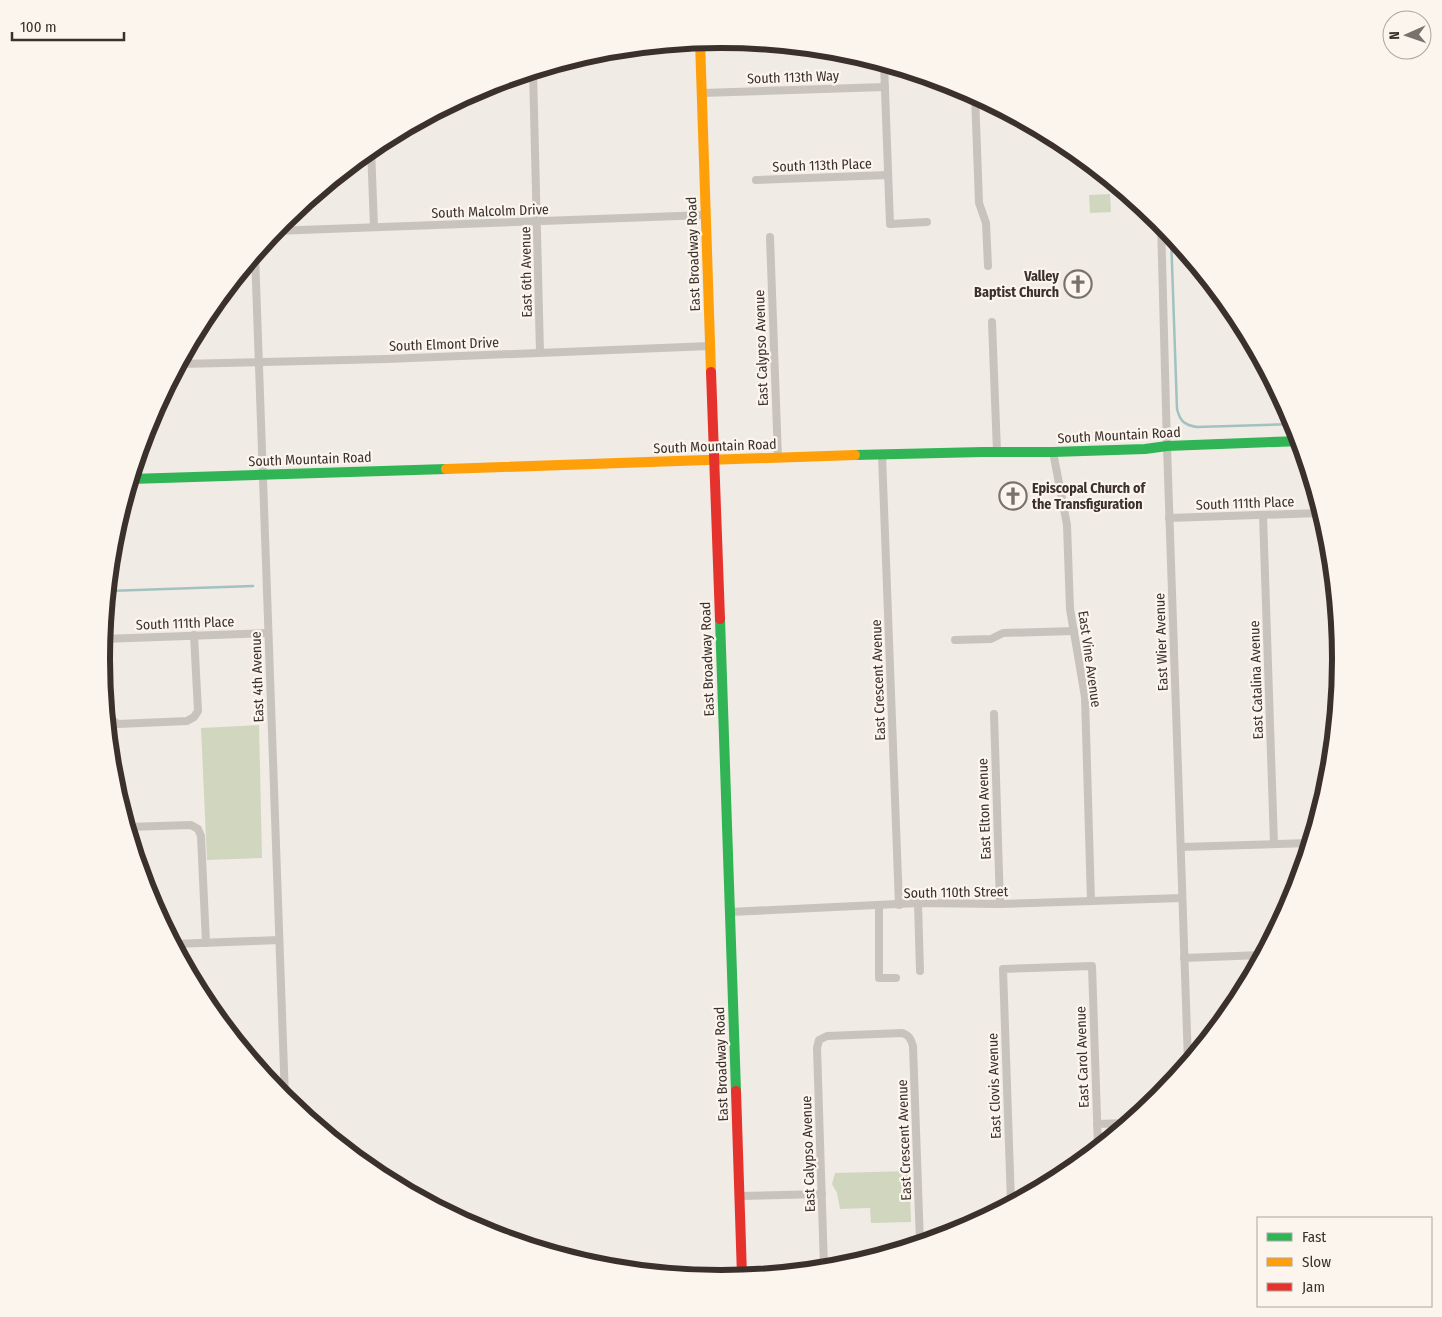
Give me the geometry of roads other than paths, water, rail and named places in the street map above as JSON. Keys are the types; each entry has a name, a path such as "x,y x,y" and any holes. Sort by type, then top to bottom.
{"main road":[{"name":"East Broadway Road","path":"700,49 742,1269"},
{"name":"South Mountain Road","path":"137,479 778,458 1053,452 1292,441"}],"street":[{"path":"884,70 890,224 927,222"},
{"name":"East 6th Avenue","path":"533,77 540,353"},
{"name":"South 113th Way","path":"702,93 885,87"},
{"path":"975,104 979,203 986,223 988,266"},
{"path":"371,158 374,227"},
{"name":"South 113th Place","path":"756,180 888,175"},
{"name":"South Malcolm Drive","path":"285,231 706,215"},
{"name":"East Wier Avenue","path":"1161,235 1188,1052"},
{"name":"East Calypso Avenue","path":"770,237 778,458"},
{"name":"East 4th Avenue","path":"255,264 284,1085"},
{"path":"992,322 997,452"},
{"name":"South Elmont Drive","path":"186,364 387,359 710,346"},
{"name":"East Vine Avenue","path":"1053,452 1067,524 1070,609 1085,697 1091,901"},
{"name":"East Crescent Avenue","path":"882,455 899,905"},
{"name":"South 111th Place","path":"1169,518 1314,513"},
{"name":"East Catalina Avenue","path":"1263,515 1274,844"},
{"path":"955,640 991,639 1003,632 1074,631"},
{"name":"South 111th Place","path":"110,639 268,633"},
{"path":"113,721 118,724 187,721 194,717 198,711 194,635"},
{"name":"East Elton Avenue","path":"994,714 1000,904"},
{"path":"134,827 191,825 198,829 202,836 206,943"},
{"path":"1181,847 1303,843"},
{"name":"South 110th Street","path":"730,912 879,905 1000,904 1182,898"},
{"path":"918,904 920,971"},
{"path":"879,905 879,978 896,978"},
{"path":"181,944 279,940"},
{"path":"1184,958 1255,955"},
{"name":"East Carol Avenue","path":"1003,969 1092,966 1098,1139"},
{"name":"East Clovis Avenue","path":"1003,969 1010,1196"},
{"name":"East Crescent Avenue","path":"819,1040 827,1036 902,1033 909,1037 913,1046 920,1236"},
{"name":"East Calypso Avenue","path":"819,1040 817,1048 824,1260"},
{"path":"1097,1124 1117,1123"},
{"path":"740,1196 822,1194"}],"waterway":[{"path":"1171,246 1177,409 1181,419 1186,424 1197,427 1285,424"},
{"path":"114,591 253,586"}],"place":[{"name":"Valley Baptist Church","path":"1078,284"},
{"name":"Episcopal Church of the Transfiguration","path":"1013,496"}]}
